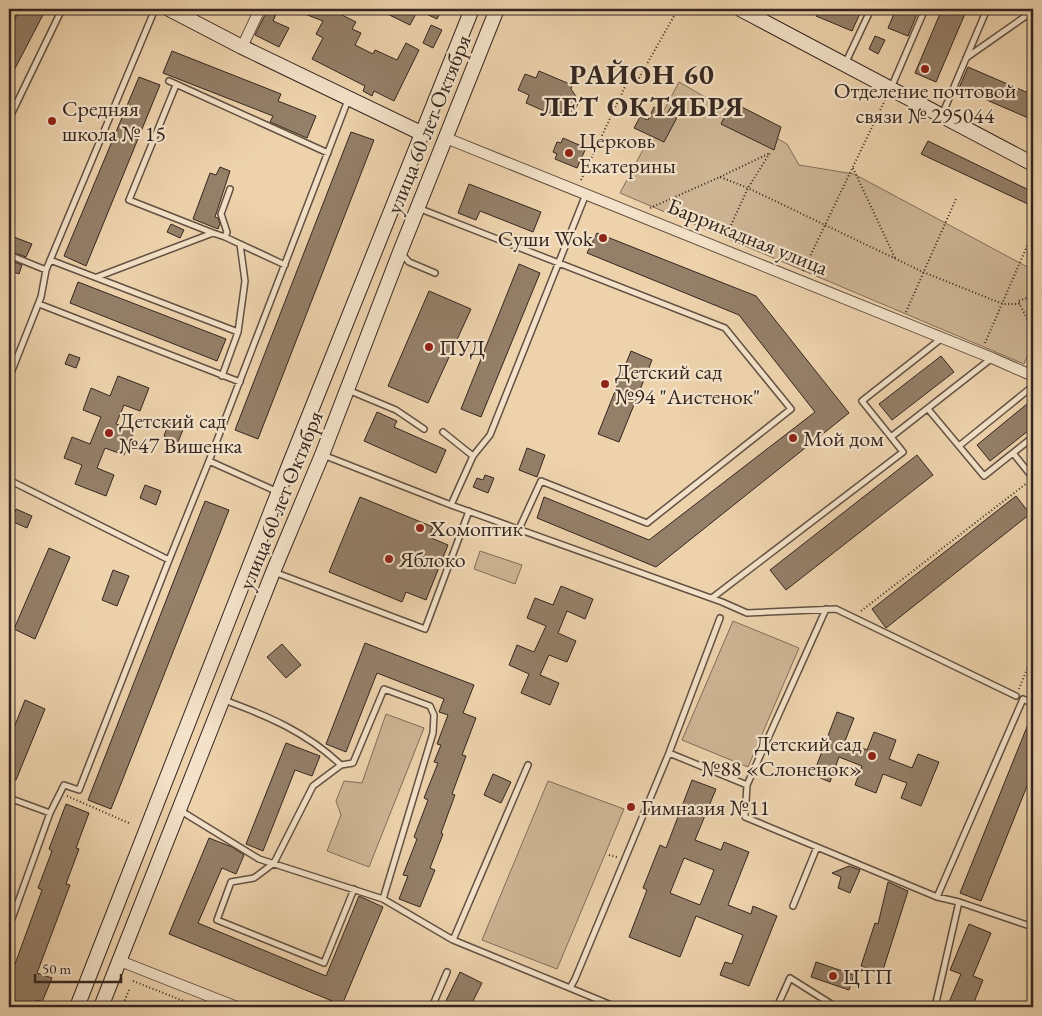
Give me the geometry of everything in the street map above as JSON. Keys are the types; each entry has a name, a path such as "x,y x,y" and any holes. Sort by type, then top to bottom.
{"main road":[{"path":"169,9 242,47 423,134"},
{"name":"улица 60 лет Октября","path":"77,1007 279,492 472,9"},
{"name":"улица 60 лет Октября","path":"101,1007 273,572 402,259 418,208 497,9"},
{"path":"740,9 764,14 845,64 1033,164"},
{"path":"176,755 197,764"}],"street":[{"path":"242,47 260,9"},
{"name":"Баррикадная улица","path":"446,138 1033,376"},
{"path":"120,961 237,1007"}],"lane":[{"path":"9,119 62,9"},
{"path":"9,378 39,304 46,270 155,9"},
{"path":"845,64 871,9"},
{"path":"891,88 925,9"},
{"path":"942,115 987,9"},
{"path":"965,60 1033,11"},
{"path":"169,82 328,153"},
{"path":"176,85 129,200 225,237 285,265"},
{"path":"9,927 50,812 64,785 79,790 349,99"},
{"path":"225,237 227,232 221,214 230,189"},
{"path":"451,505 473,456 490,435 586,194"},
{"path":"418,208 725,328 791,409 647,523 541,481 519,529"},
{"path":"96,278 213,233"},
{"path":"222,376 238,332 245,281 240,244"},
{"path":"9,255 46,270"},
{"path":"402,259 434,273"},
{"path":"50,260 238,332"},
{"path":"39,304 240,382"},
{"path":"712,598 902,452 862,401 942,338"},
{"path":"892,438 992,358"},
{"path":"959,446 1033,386"},
{"path":"348,390 396,410 424,429"},
{"path":"928,409 984,476 1033,437"},
{"path":"443,432 473,456"},
{"path":"1013,453 1033,478"},
{"path":"322,455 451,505 712,598 747,613 836,609 1016,696"},
{"path":"209,461 279,492"},
{"path":"9,480 169,560"},
{"path":"273,572 424,629 468,511"},
{"path":"826,609 747,785 745,817 936,896 1033,927"},
{"path":"570,988 669,753 720,618"},
{"path":"354,890 324,962 217,920 231,882 254,878 274,863 313,786 341,764 353,763 384,689 430,706 434,715 433,732 383,899"},
{"path":"936,896 1023,699 1033,704"},
{"path":"223,700 278,721 323,748 341,764"},
{"path":"669,753 747,785"},
{"path":"453,940 528,765"},
{"path":"9,798 50,812"},
{"path":"179,810 259,859 383,899 453,940 616,1007"},
{"path":"793,906 817,847"},
{"path":"935,1007 959,902"},
{"path":"432,1007 447,972"},
{"path":"777,1007 790,978 836,1007"}],"path":[{"path":"578,185 631,74 639,78 678,9"},
{"path":"799,280 891,88"},
{"path":"637,214 770,153 748,188 725,238"},
{"path":"853,168 895,259"},
{"path":"720,177 748,188 923,272 1003,304 1020,304"},
{"path":"902,322 956,199"},
{"path":"985,343 1031,237"},
{"path":"1033,296 1018,301 1033,330"},
{"path":"853,617 1033,478"},
{"path":"1016,696 1033,654"},
{"path":"60,793 131,824"},
{"path":"133,981 199,1007"},
{"path":"122,1007 129,990"}],"shaded area":[{"path":"679,82 787,144 799,165 854,174 1033,270 1033,341 1024,364 620,193"},
{"path":"480,551 522,565 515,584 474,569"},
{"path":"733,621 799,648 748,767 682,740"},
{"path":"386,714 424,728 369,867 327,851 341,815 336,801 344,781 362,783"},
{"path":"548,781 624,809 557,969 482,940"}],"building":[{"path":"20,9 46,9 9,80 9,30"},
{"path":"268,9 277,12 273,21 289,28 279,47 255,35"},
{"path":"292,9 345,9 342,15 356,22 352,29 361,33 355,45 373,54 375,50 397,60 406,43 419,50 394,101 374,91 372,96 363,91 365,86 312,59 323,38 316,34 323,21"},
{"path":"377,9 442,9 437,19 418,10 410,25"},
{"path":"819,9 862,9 852,31 816,16"},
{"path":"896,9 905,9 917,14 908,36 888,28"},
{"path":"942,9 967,9 936,82 915,73"},
{"path":"431,25 442,30 433,48 423,43"},
{"path":"875,36 885,40 878,54 869,49"},
{"path":"172,51 281,94 278,101 316,116 307,138 270,122 273,116 163,73"},
{"path":"968,67 1033,95 1033,120 959,88"},
{"name":"Церковь Екатерины","path":"539,71 572,85 571,89 578,103 576,108 572,111 560,113 558,117 526,103 529,95 518,90 525,74 536,78"},
{"path":"139,77 160,85 86,266 64,256"},
{"path":"732,102 781,127 774,150 721,124"},
{"path":"673,104 682,108 664,142 634,128 640,117 648,120 654,107 666,115"},
{"path":"351,132 374,140 258,439 235,430"},
{"name":"Церковь Екатерины","path":"563,138 586,148 577,168 555,159 557,154 553,152 557,142 561,143"},
{"path":"928,141 1033,192 1030,205 921,154"},
{"path":"220,167 230,171 215,217 218,218 220,224 218,229 193,219 210,173 216,175"},
{"path":"469,184 541,212 533,232 480,211 476,220 458,213"},
{"path":"171,224 184,230 180,238 167,232"},
{"path":"597,233 756,296 849,413 656,567 537,518 544,497 649,540 815,412 739,315 587,253"},
{"path":"9,235 32,244 26,257 9,251"},
{"path":"9,260 22,265 19,274 9,270"},
{"path":"519,264 540,273 481,417 461,409"},
{"path":"78,282 226,339 217,361 70,303"},
{"name":"ПУД","path":"429,291 471,309 428,403 388,386"},
{"path":"631,351 652,360 619,442 598,434"},
{"path":"69,354 80,358 76,368 65,364"},
{"path":"941,356 954,372 892,420 879,404"},
{"path":"118,376 149,388 140,411 124,405 116,424 134,431 124,455 105,448 97,468 114,475 106,496 75,484 82,465 64,458 72,437 90,444 101,417 83,410 91,388 110,396"},
{"path":"1033,399 1033,427 990,461 977,445"},
{"path":"377,412 397,421 394,427 446,450 436,473 364,441"},
{"path":"169,422 184,427 178,442 164,436"},
{"path":"527,448 545,455 537,477 519,470"},
{"path":"917,455 933,475 786,590 770,570"},
{"path":"485,475 494,478 488,493 473,487 477,478 483,480"},
{"path":"145,485 161,491 156,505 140,498"},
{"path":"1016,496 1030,514 886,628 872,609"},
{"name":"Яблоко","path":"360,497 433,527 429,537 448,545 426,600 406,592 402,602 329,572"},
{"path":"205,501 229,510 111,809 88,800"},
{"path":"16,509 32,516 27,528 11,521"},
{"path":"49,548 70,557 35,639 14,629"},
{"path":"113,570 129,576 117,606 102,600"},
{"path":"561,586 593,599 585,619 567,611 558,633 576,641 567,662 549,655 540,675 559,683 550,705 521,693 529,674 509,665 517,645 534,652 546,626 527,618 535,598 553,605"},
{"path":"365,643 474,685 463,713 476,718 462,755 466,756 452,794 455,795 430,868 435,870 420,907 399,899 408,876 403,875 417,839 414,837 428,800 424,798 438,763 434,762 441,745 437,744 448,715 439,712 444,699 377,673 346,752 326,744"},
{"path":"282,644 301,665 286,678 267,657"},
{"path":"25,700 45,709 16,780 9,777 9,740"},
{"path":"837,712 854,718 845,741 867,750 874,732 896,740 889,759 912,768 918,754 939,762 921,806 901,798 907,783 883,774 876,793 855,785 862,766 839,757 830,782 813,775"},
{"path":"1033,712 1033,771 981,901 960,893"},
{"path":"286,743 320,756 312,776 295,770 263,851 246,844"},
{"path":"493,774 511,782 501,803 484,795"},
{"path":"692,780 716,789 695,840 721,850 724,842 749,852 728,905 751,914 753,906 777,916 749,986 720,975 725,962 732,964 743,935 696,916 680,957 629,937 647,890 643,888 660,845 666,848","holes":["684,858 714,870 700,905 670,893"]},
{"path":"66,804 89,813 76,848 79,849 66,884 70,885 37,973 52,978 42,1002 36,1000 33,1007 9,1007 9,962 15,964 42,890 38,888 52,851 49,849"},
{"path":"209,838 232,847 244,855 236,874 222,868 198,923 326,976 359,896 383,907 342,1005 169,934"},
{"path":"849,866 860,870 850,893 838,888 841,877 832,873"},
{"path":"888,882 908,891 882,973 861,966 875,923 878,924"},
{"path":"969,924 991,933 973,976 983,980 972,1007 947,1007 961,974 950,970"},
{"name":"ЦТП","path":"816,962 854,975 849,990 811,977"},
{"path":"460,972 482,983 470,1007 443,1007"}],"place":[{"name":"Отделение почтовой связи № 295044","path":"925,69"},
{"name":"Средняя школа № 15","path":"52,121"},
{"name":"Церковь Екатерины","path":"569,153"},
{"name":"Суши Wok","path":"603,238"},
{"name":"ПУД","path":"429,347"},
{"name":"Детский сад №94 \"Аистенок\"","path":"605,384"},
{"name":"Детский сад №47 Вишенка","path":"109,433"},
{"name":"Мой дом","path":"793,438"},
{"name":"Хомоптик","path":"420,528"},
{"name":"Яблоко","path":"389,559"},
{"name":"Детский сад №88 «Слоненок»","path":"872,756"},
{"name":"Гимназия №11","path":"631,807"},
{"name":"ЦТП","path":"833,976"}],"district":[{"name":"РАЙОН 60 ЛЕТ ОКТЯБРЯ","path":"642,90"}]}
